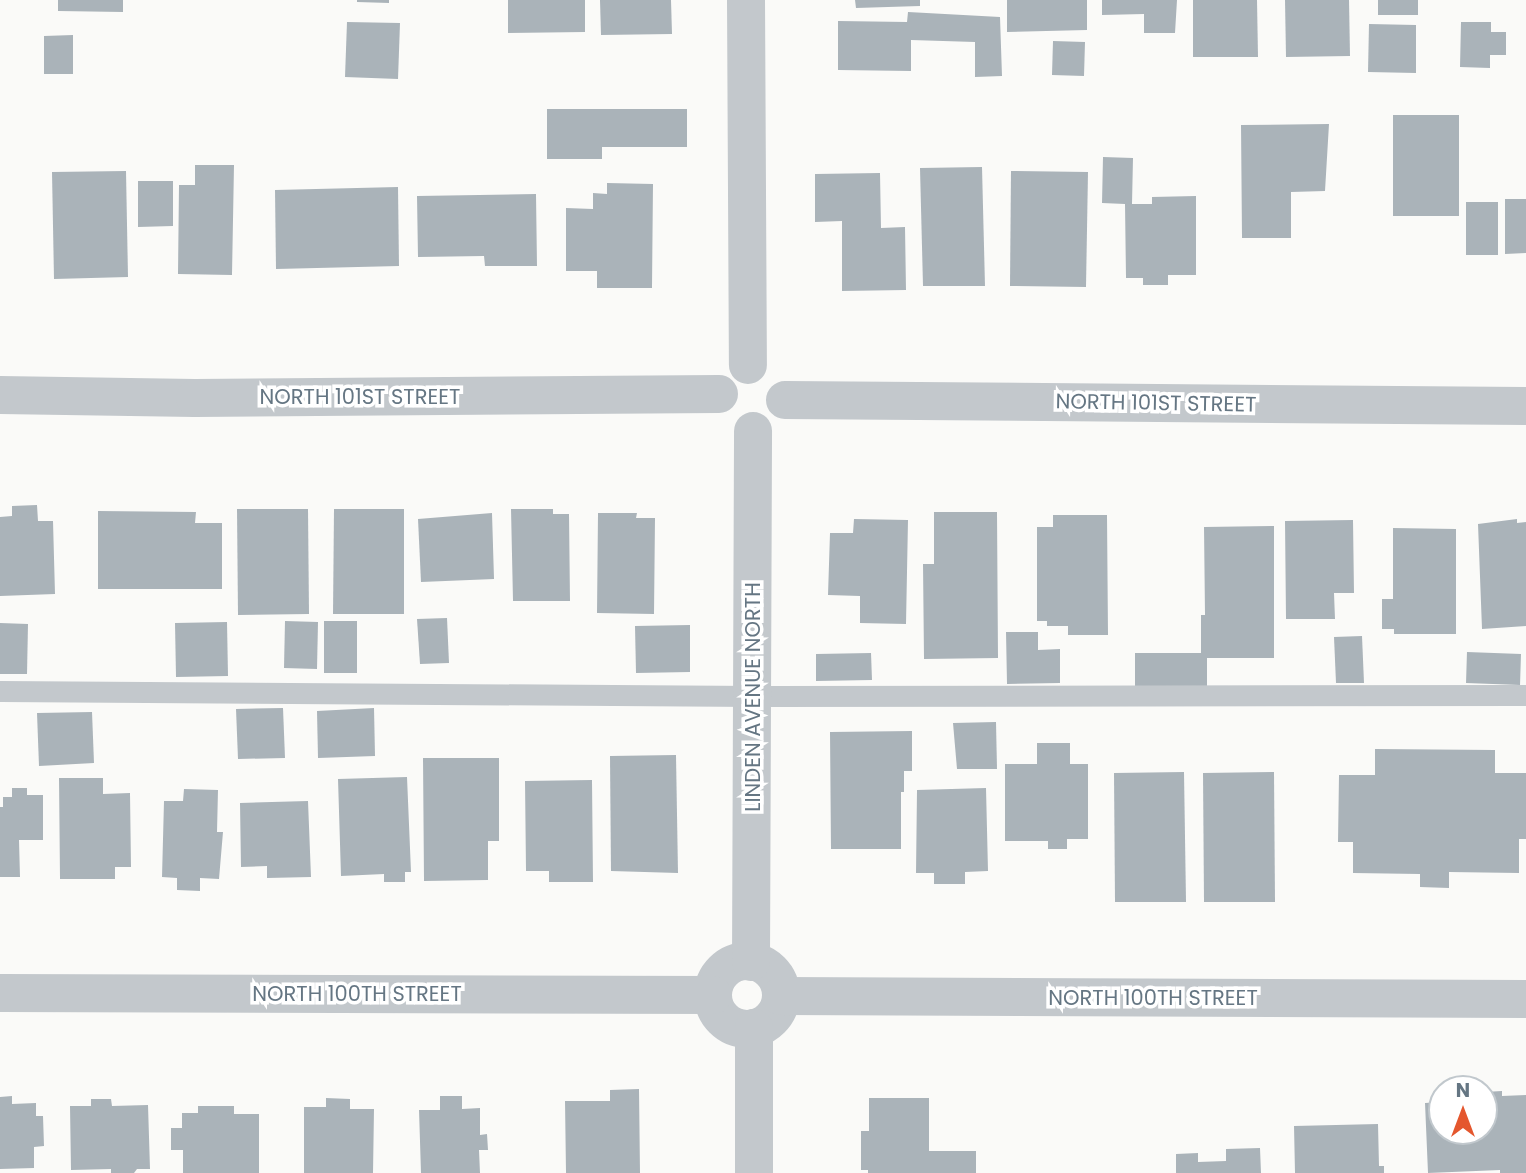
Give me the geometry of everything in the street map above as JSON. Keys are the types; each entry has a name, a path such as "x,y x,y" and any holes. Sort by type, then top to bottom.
{"street":[{"path":"746,0 748,365"},
{"path":"748,365 760,365 779,378 785,400 777,420 769,427 753,431 738,429 729,423 719,405 719,394 728,375 748,365"},
{"name":"NORTH 101ST STREET","path":"0,395 195,398 719,394"},
{"name":"NORTH 101ST STREET","path":"785,400 1526,406"},
{"name":"LINDEN AVENUE NORTH","path":"751,962 753,431"},
{"path":"751,962 774,975 781,996 772,1017 754,1028 733,1026 724,1021 713,995 722,971 732,965 751,962"},
{"name":"NORTH 100TH STREET","path":"0,993 713,995"},
{"name":"NORTH 100TH STREET","path":"781,996 1526,999"},
{"path":"754,1028 754,1173"}],"lane":[{"path":"0,691 754,696 1526,695"}],"building":[{"path":"58,0 123,0 123,12 58,11"},
{"path":"389,0 389,3 357,2"},
{"path":"508,0 585,0 585,32 508,33"},
{"path":"600,0 671,0 672,34 601,35"},
{"path":"855,0 920,0 920,6 856,8"},
{"path":"1007,0 1087,0 1087,30 1007,32"},
{"path":"1102,0 1177,0 1175,33 1144,33 1144,14 1102,15"},
{"path":"1193,0 1257,0 1258,57 1193,57"},
{"path":"1285,0 1349,0 1350,56 1286,57"},
{"path":"1378,0 1418,0 1418,15 1378,15"},
{"path":"908,12 1000,17 1002,76 975,77 975,42 911,40 911,71 838,70 838,21 907,22"},
{"path":"347,22 400,23 398,79 345,77"},
{"path":"1461,22 1491,22 1491,32 1506,32 1506,55 1490,55 1490,68 1460,67"},
{"path":"1369,24 1416,25 1416,73 1368,72"},
{"path":"73,35 73,74 44,74 44,36"},
{"path":"1053,41 1085,42 1084,76 1052,75"},
{"path":"547,109 687,109 687,147 602,147 602,159 547,159"},
{"path":"1393,115 1459,115 1459,216 1393,216"},
{"path":"1329,124 1325,191 1291,192 1291,238 1242,238 1241,125"},
{"path":"1103,157 1133,158 1132,204 1152,204 1152,197 1196,196 1196,275 1168,275 1168,285 1143,285 1143,278 1126,278 1125,204 1102,203"},
{"path":"195,165 234,165 232,275 178,274 179,185 195,185"},
{"path":"982,167 985,286 923,286 920,168"},
{"path":"126,171 128,277 54,279 52,172"},
{"path":"1011,171 1088,172 1086,287 1010,286"},
{"path":"880,173 881,228 905,227 906,290 842,291 842,221 815,222 815,174"},
{"path":"138,181 173,181 173,226 138,227"},
{"path":"607,183 653,184 652,288 597,288 597,271 566,271 566,208 593,209 593,193 607,194"},
{"path":"398,187 399,266 276,269 275,190"},
{"path":"536,194 537,266 485,266 484,256 418,257 417,196"},
{"path":"1505,199 1526,199 1526,253 1505,254"},
{"path":"1466,202 1498,202 1498,255 1466,255"},
{"path":"37,505 38,521 53,521 55,594 0,596 0,517 12,516 12,506"},
{"path":"237,509 308,509 309,614 238,615"},
{"path":"334,509 404,509 404,614 333,614"},
{"path":"511,509 553,509 553,514 569,514 570,601 513,601"},
{"path":"98,511 196,512 195,523 222,523 222,589 98,589"},
{"path":"934,512 997,512 998,658 924,659 923,564 934,564"},
{"path":"492,513 494,579 421,582 418,519"},
{"path":"598,513 637,513 636,518 655,518 654,614 597,613"},
{"path":"1053,515 1107,515 1108,635 1068,635 1068,626 1047,626 1047,621 1037,621 1037,527 1053,527"},
{"path":"854,519 908,520 906,624 860,623 860,596 828,595 830,533 853,533"},
{"path":"1517,519 1517,523 1526,522 1526,626 1482,629 1478,524"},
{"path":"1353,520 1354,593 1334,593 1335,619 1286,619 1285,521"},
{"path":"1274,526 1274,658 1207,658 1207,687 1135,688 1135,653 1201,653 1201,615 1205,615 1204,527"},
{"path":"1393,528 1456,529 1456,634 1394,634 1394,629 1382,629 1382,599 1393,599"},
{"path":"447,618 449,663 420,664 417,619"},
{"path":"285,621 318,622 317,669 284,668"},
{"path":"324,621 357,621 357,673 324,673"},
{"path":"227,622 228,676 176,677 175,623"},
{"path":"0,623 28,624 27,674 0,674"},
{"path":"690,625 690,672 636,673 635,626"},
{"path":"1006,632 1038,632 1038,650 1060,649 1060,683 1007,684"},
{"path":"1362,636 1364,683 1336,683 1334,637"},
{"path":"1467,652 1521,654 1520,685 1466,683"},
{"path":"871,653 872,680 816,681 816,654"},
{"path":"283,708 285,758 238,759 236,709"},
{"path":"374,708 375,756 318,758 317,711"},
{"path":"92,712 94,763 39,766 37,713"},
{"path":"996,722 997,769 957,769 953,723"},
{"path":"912,731 912,771 904,771 904,792 901,792 901,849 831,849 830,732"},
{"path":"1037,743 1070,743 1070,764 1088,764 1088,839 1067,839 1067,849 1048,849 1048,841 1005,841 1005,764 1037,764"},
{"path":"1375,749 1495,750 1495,773 1526,773 1526,839 1519,839 1519,873 1449,872 1449,888 1420,887 1420,874 1353,873 1353,842 1338,842 1339,775 1375,775"},
{"path":"676,755 678,873 611,871 610,756"},
{"path":"423,758 499,758 499,841 488,841 488,880 424,881"},
{"path":"1184,772 1186,902 1115,902 1114,773"},
{"path":"1274,772 1275,902 1204,902 1203,773"},
{"path":"407,777 411,872 405,872 405,882 384,882 384,874 341,876 338,779"},
{"path":"59,778 103,778 103,794 130,793 131,867 115,867 115,879 60,879"},
{"path":"592,780 593,882 549,882 549,871 526,871 525,781"},
{"path":"12,788 27,788 27,795 43,795 43,840 19,840 20,877 0,877 0,807 3,807 3,797 12,797"},
{"path":"986,788 988,871 965,872 965,884 934,884 934,873 916,873 917,790"},
{"path":"184,789 218,790 217,832 223,832 219,879 200,878 200,891 177,890 177,878 162,877 164,801 183,801"},
{"path":"308,801 311,877 267,878 267,866 241,867 240,803"},
{"path":"639,1089 640,1173 566,1173 565,1101 610,1101 610,1090"},
{"path":"1498,1091 1502,1091 1502,1096 1526,1095 1526,1173 1500,1173 1500,1170 1428,1173 1425,1103 1428,1103 1428,1145 1498,1145"},
{"path":"12,1096 12,1104 36,1103 36,1116 43,1116 44,1146 34,1147 34,1168 0,1169 0,1097"},
{"path":"440,1096 462,1096 462,1109 480,1108 480,1135 487,1134 488,1150 479,1150 480,1173 421,1173 419,1110 440,1110"},
{"path":"326,1098 350,1099 350,1109 374,1109 373,1173 304,1173 304,1107 326,1107"},
{"path":"869,1098 929,1098 929,1151 976,1151 976,1173 868,1173 868,1170 861,1170 861,1131 869,1131"},
{"path":"91,1099 111,1099 112,1106 148,1105 150,1169 137,1169 134,1173 111,1173 111,1169 71,1170 70,1106 91,1106"},
{"path":"198,1106 234,1106 234,1114 259,1114 259,1173 183,1173 183,1150 171,1150 171,1128 182,1128 182,1113 198,1113"},
{"path":"1378,1124 1379,1166 1384,1166 1384,1173 1295,1173 1294,1126"},
{"path":"1260,1148 1261,1173 1176,1173 1176,1154 1198,1153 1198,1162 1226,1161 1226,1149"}]}
